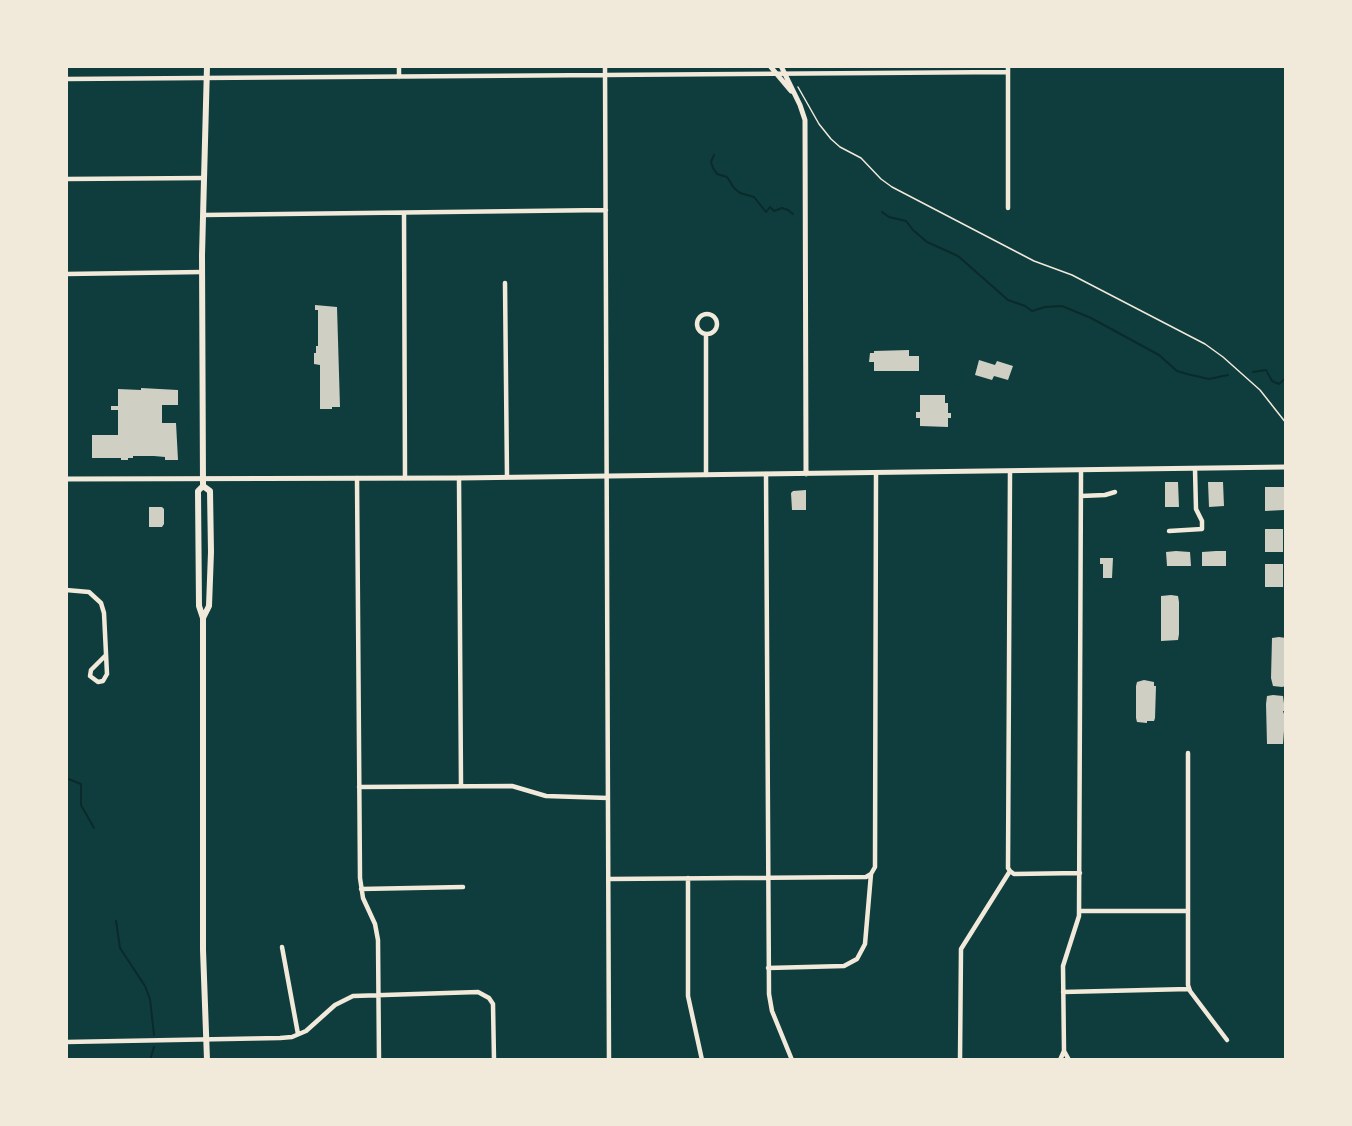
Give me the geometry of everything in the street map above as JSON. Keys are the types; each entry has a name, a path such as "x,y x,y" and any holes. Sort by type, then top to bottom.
{"main road":[{"path":"207,66 202,272 203,482 198,491 199,606 203,618 202,942 207,1060"},
{"path":"203,482 210,491 211,552 209,606 203,618"}],"street":[{"path":"399,66 399,77"},
{"path":"605,66 609,1060"},
{"path":"770,66 792,92"},
{"path":"781,66 805,120 806,474"},
{"path":"66,79 1008,69 1008,208"},
{"path":"66,179 204,178"},
{"path":"203,215 606,210"},
{"path":"404,213 405,478"},
{"path":"66,274 202,272"},
{"path":"505,283 507,477"},
{"path":"707,314 715,318 717,324 714,330 706,334 699,329 697,323 701,315 707,314"},
{"path":"706,334 706,475"},
{"path":"66,479 203,482 357,478 1286,467"},
{"path":"1169,531 1202,529 1202,521 1197,509 1195,469"},
{"path":"1010,471 1008,868 1014,874 1080,873"},
{"path":"1060,1060 1064,1051 1064,966 1079,911 1081,471"},
{"path":"768,968 844,966 857,959 865,944 871,874 875,867 876,473"},
{"path":"766,474 769,994 772,1011 792,1060"},
{"path":"357,478 361,888 375,924 378,940 379,1060"},
{"path":"459,478 461,786"},
{"path":"1081,496 1105,495 1115,492"},
{"path":"66,590 88,592 101,603 104,613 106,674 104,681 98,682 90,676 91,670 105,656"},
{"path":"1188,753 1189,989 1227,1040"},
{"path":"359,787 512,786 546,796 608,798"},
{"path":"960,1060 961,949 1010,871"},
{"path":"609,879 866,876 871,874"},
{"path":"688,878 688,996 702,1060"},
{"path":"361,888 463,887"},
{"path":"1079,911 1188,911"},
{"path":"282,947 298,1034"},
{"path":"1063,992 1189,989"},
{"path":"66,1042 280,1038 306,1030 342,1000 353,996 478,992 489,998 493,1004 494,1060"},
{"path":"1064,1051 1069,1060"}],"path":[{"path":"797,85 809,102 816,120 831,139 840,147 861,158 892,187 1034,261 1072,274 1196,339 1223,357 1260,390 1286,423"}],"building":[{"path":"315,305 337,307 340,407 332,407 332,409 320,409 320,365 314,364 314,353 318,346 318,310 315,310"},
{"path":"909,350 909,356 919,356 919,371 874,371 874,362 869,362 870,353 874,351"},
{"path":"979,360 995,365 997,361 1013,366 1008,380 994,376 992,380 975,375"},
{"path":"141,388 178,390 178,405 162,405 162,423 176,423 178,460 165,460 165,457 154,456 133,456 128,460 92,458 92,435 118,435 118,410 111,410 111,406 118,406 118,389 141,390"},
{"path":"920,395 945,395 948,413 951,413 951,418 948,418 948,427 920,426 920,418 916,418 916,412 920,412"},
{"path":"1165,482 1178,482 1179,507 1165,507"},
{"path":"1208,482 1223,482 1224,506 1209,507"},
{"path":"1265,487 1284,487 1284,510 1265,511"},
{"path":"806,490 806,510 792,510 791,493"},
{"path":"149,507 164,509 162,527 149,527"},
{"path":"1265,529 1283,529 1283,552 1265,552"},
{"path":"1226,551 1226,566 1202,566 1202,552"},
{"path":"1166,552 1190,552 1191,566 1167,566"},
{"path":"1100,558 1113,558 1112,578 1103,578 1103,564 1100,564"},
{"path":"1265,564 1283,564 1283,587 1265,587"},
{"path":"1161,596 1178,596 1179,602 1178,640 1161,641"},
{"path":"1272,638 1286,638 1286,686 1282,687 1273,686 1271,678"},
{"path":"1144,680 1154,682 1156,686 1155,718 1154,721 1147,721 1147,723 1137,722 1136,718 1136,686 1137,682"},
{"path":"1267,696 1283,696 1285,717 1283,744 1267,744 1266,704"}],"waterway":[{"path":"714,155 711,162 717,174 727,177 740,193 754,197 766,212 770,207 774,211 782,208 793,214"},
{"path":"882,212 889,217 906,221 927,242 958,256 1008,300 1032,311 1045,307 1062,306 1091,318 1159,355 1177,371 1209,379 1228,375"},
{"path":"1253,372 1266,370 1272,381 1279,384 1286,378"},
{"path":"66,778 81,784 81,805 94,828"},
{"path":"116,921 120,948 145,986 150,999 154,1035"},
{"path":"150,1060 154,1047"}]}
